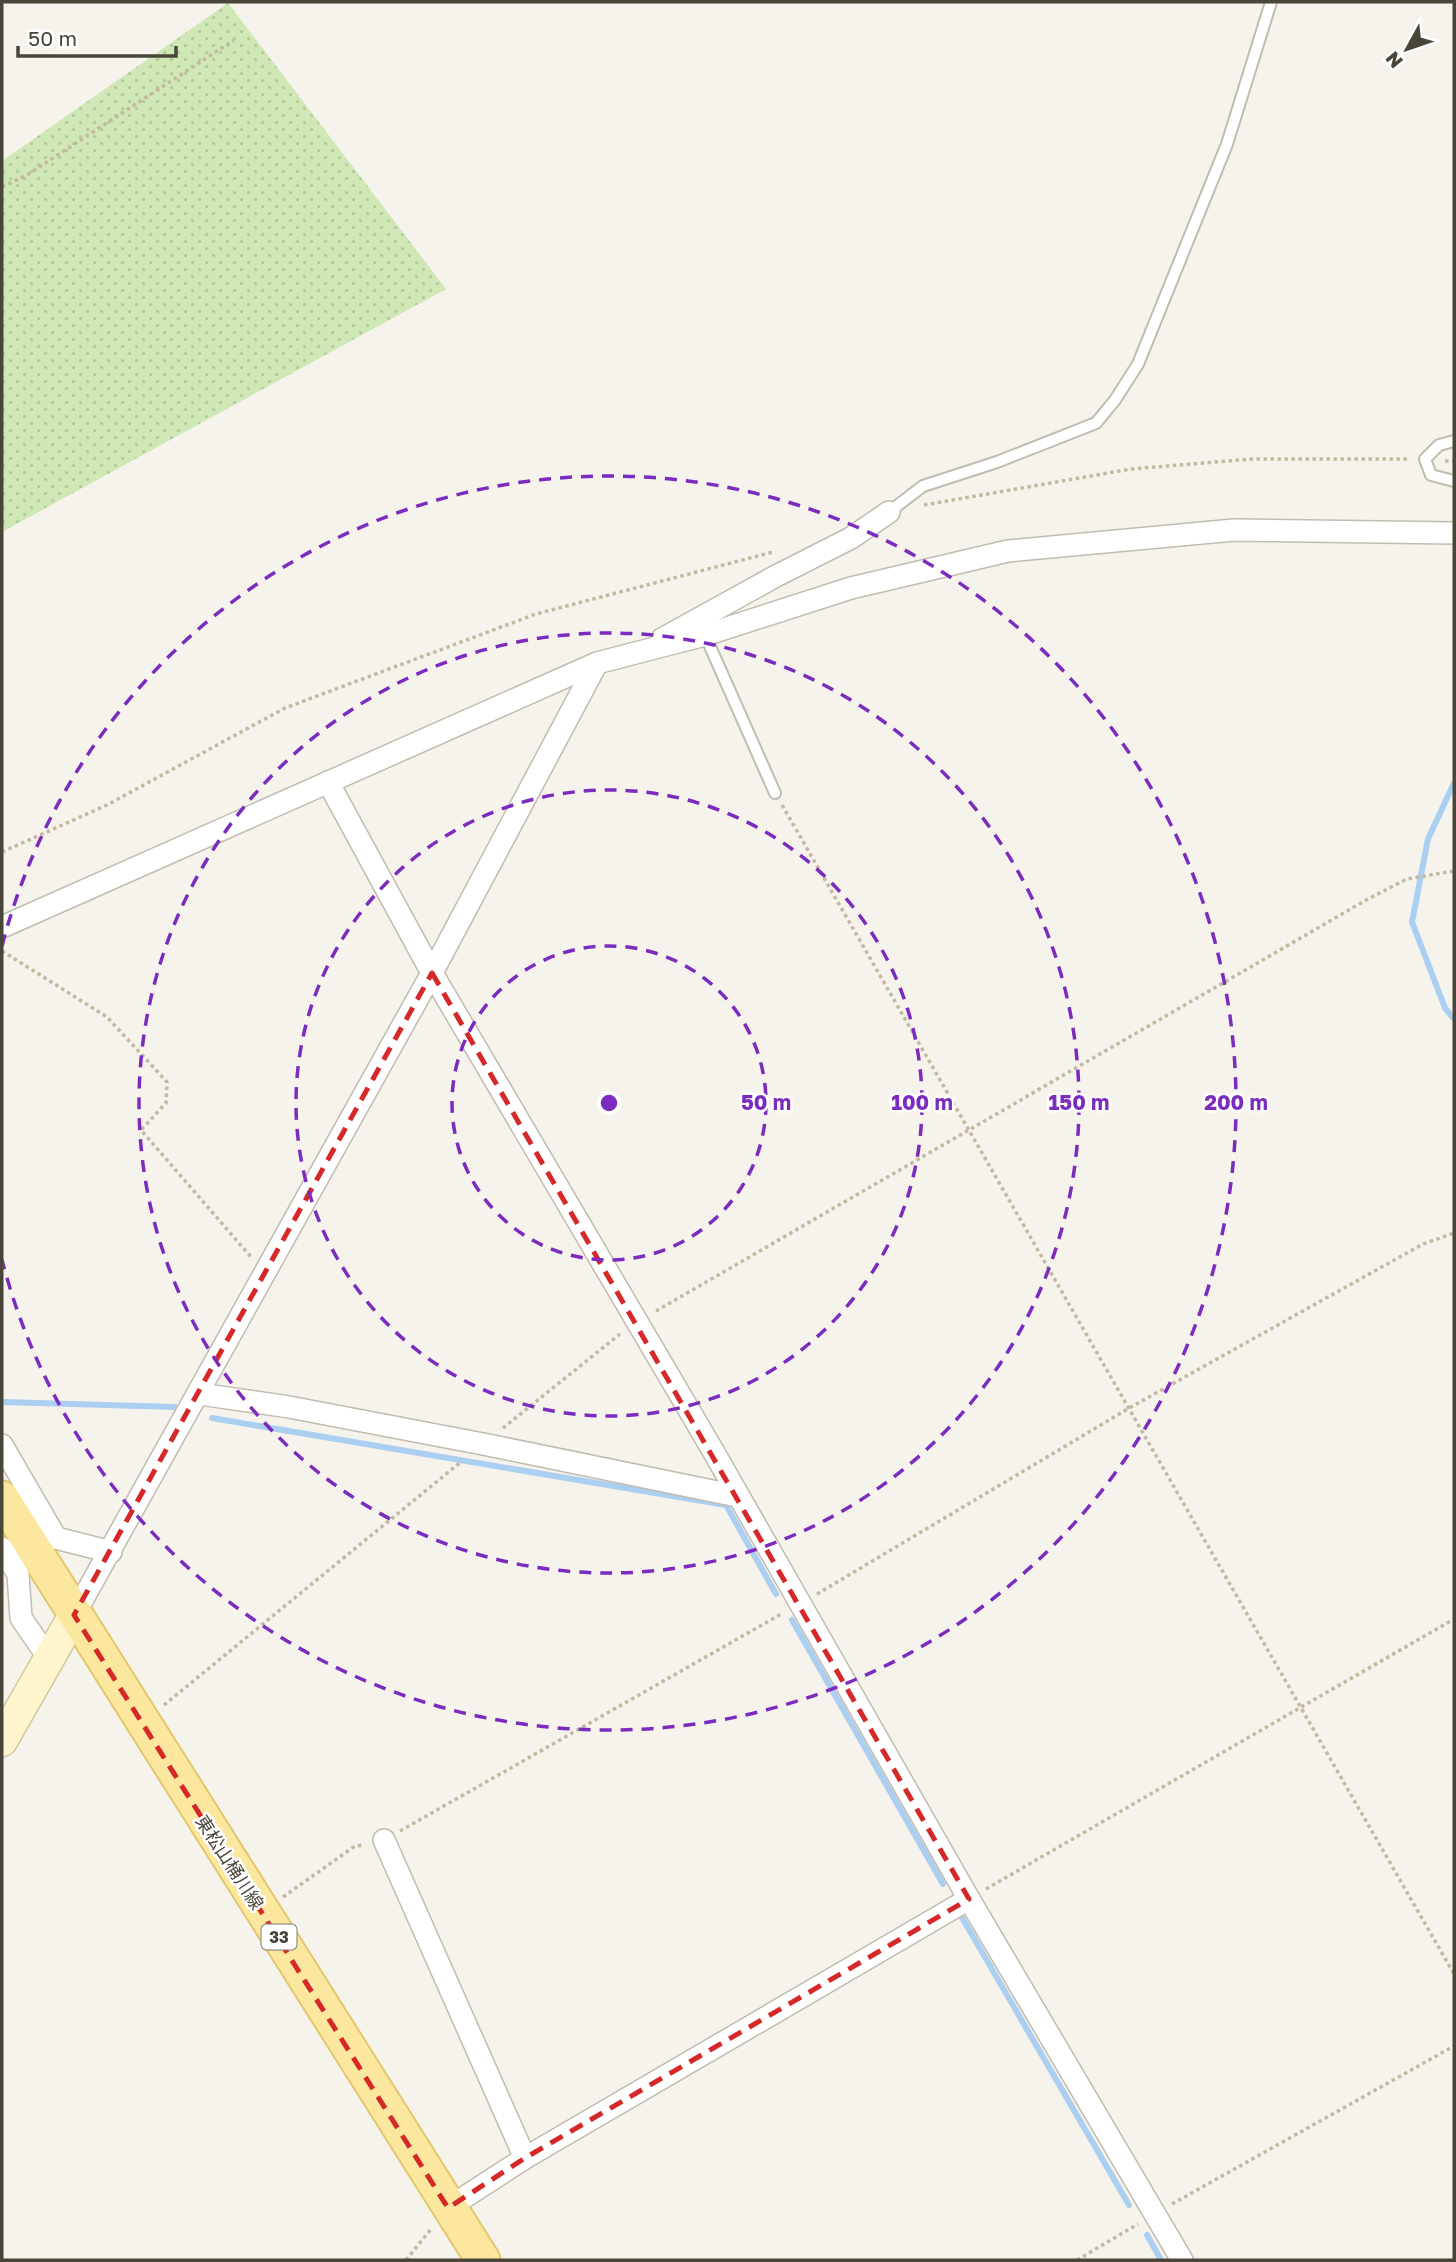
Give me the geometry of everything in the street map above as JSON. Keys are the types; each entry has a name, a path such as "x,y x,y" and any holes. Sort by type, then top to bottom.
{"main road":[{"name":"東松山桶川線","path":"2,1498 142,1724 483,2260"}],"street":[{"path":"635,653 851,538 889,512"},
{"path":"2,927 597,663 705,635 851,588 1008,551 1234,530 1454,533"},
{"path":"2,1741 200,1394 432,973 597,663"},
{"path":"328,782 432,973 969,1899 1182,2260"},
{"path":"200,1394 289,1407 737,1496"},
{"path":"2,1445 56,1538 111,1552"},
{"path":"2,1548 18,1574 20,1618 50,1660"},
{"path":"384,1840 525,2158"},
{"path":"448,2208 525,2158 969,1899"}],"lane":[{"path":"889,512 923,486 997,463 1096,423 1115,400 1138,363 1227,144 1271,2"},
{"path":"1454,441 1439,445 1425,459 1431,475 1454,481"},
{"path":"705,635 775,793"}],"path":[{"path":"2,187 27,175 234,40"},
{"path":"889,512 1131,469 1252,459 1425,459"},
{"path":"2,852 107,805 285,708 536,614 781,550"},
{"path":"775,793 1131,1407 1454,1975"},
{"path":"142,1724 267,1617 636,1322 1368,899 1407,879 1454,871"},
{"path":"2,951 107,1017 167,1082 166,1103 141,1130 266,1274"},
{"path":"262,1910 355,1846 384,1840 800,1604 1131,1407 1423,1244 1454,1233"},
{"path":"969,1899 1454,1619"},
{"path":"1077,2260 1454,2046"},
{"path":"406,2260 448,2208"}],"highlighted area":[{"path":"432,973 969,1899 525,2158 448,2208 74,1615"}],"green space":[{"path":"228,3 446,289 2,532 2,161"}],"waterway":[{"path":"1454,783 1428,839 1412,922 1445,1008 1454,1019"},
{"path":"2,1402 175,1407"},
{"path":"212,1418 726,1505 776,1594"},
{"path":"792,1620 943,1884"},
{"path":"960,1914 1129,2205"},
{"path":"1147,2235 1161,2260"}]}
